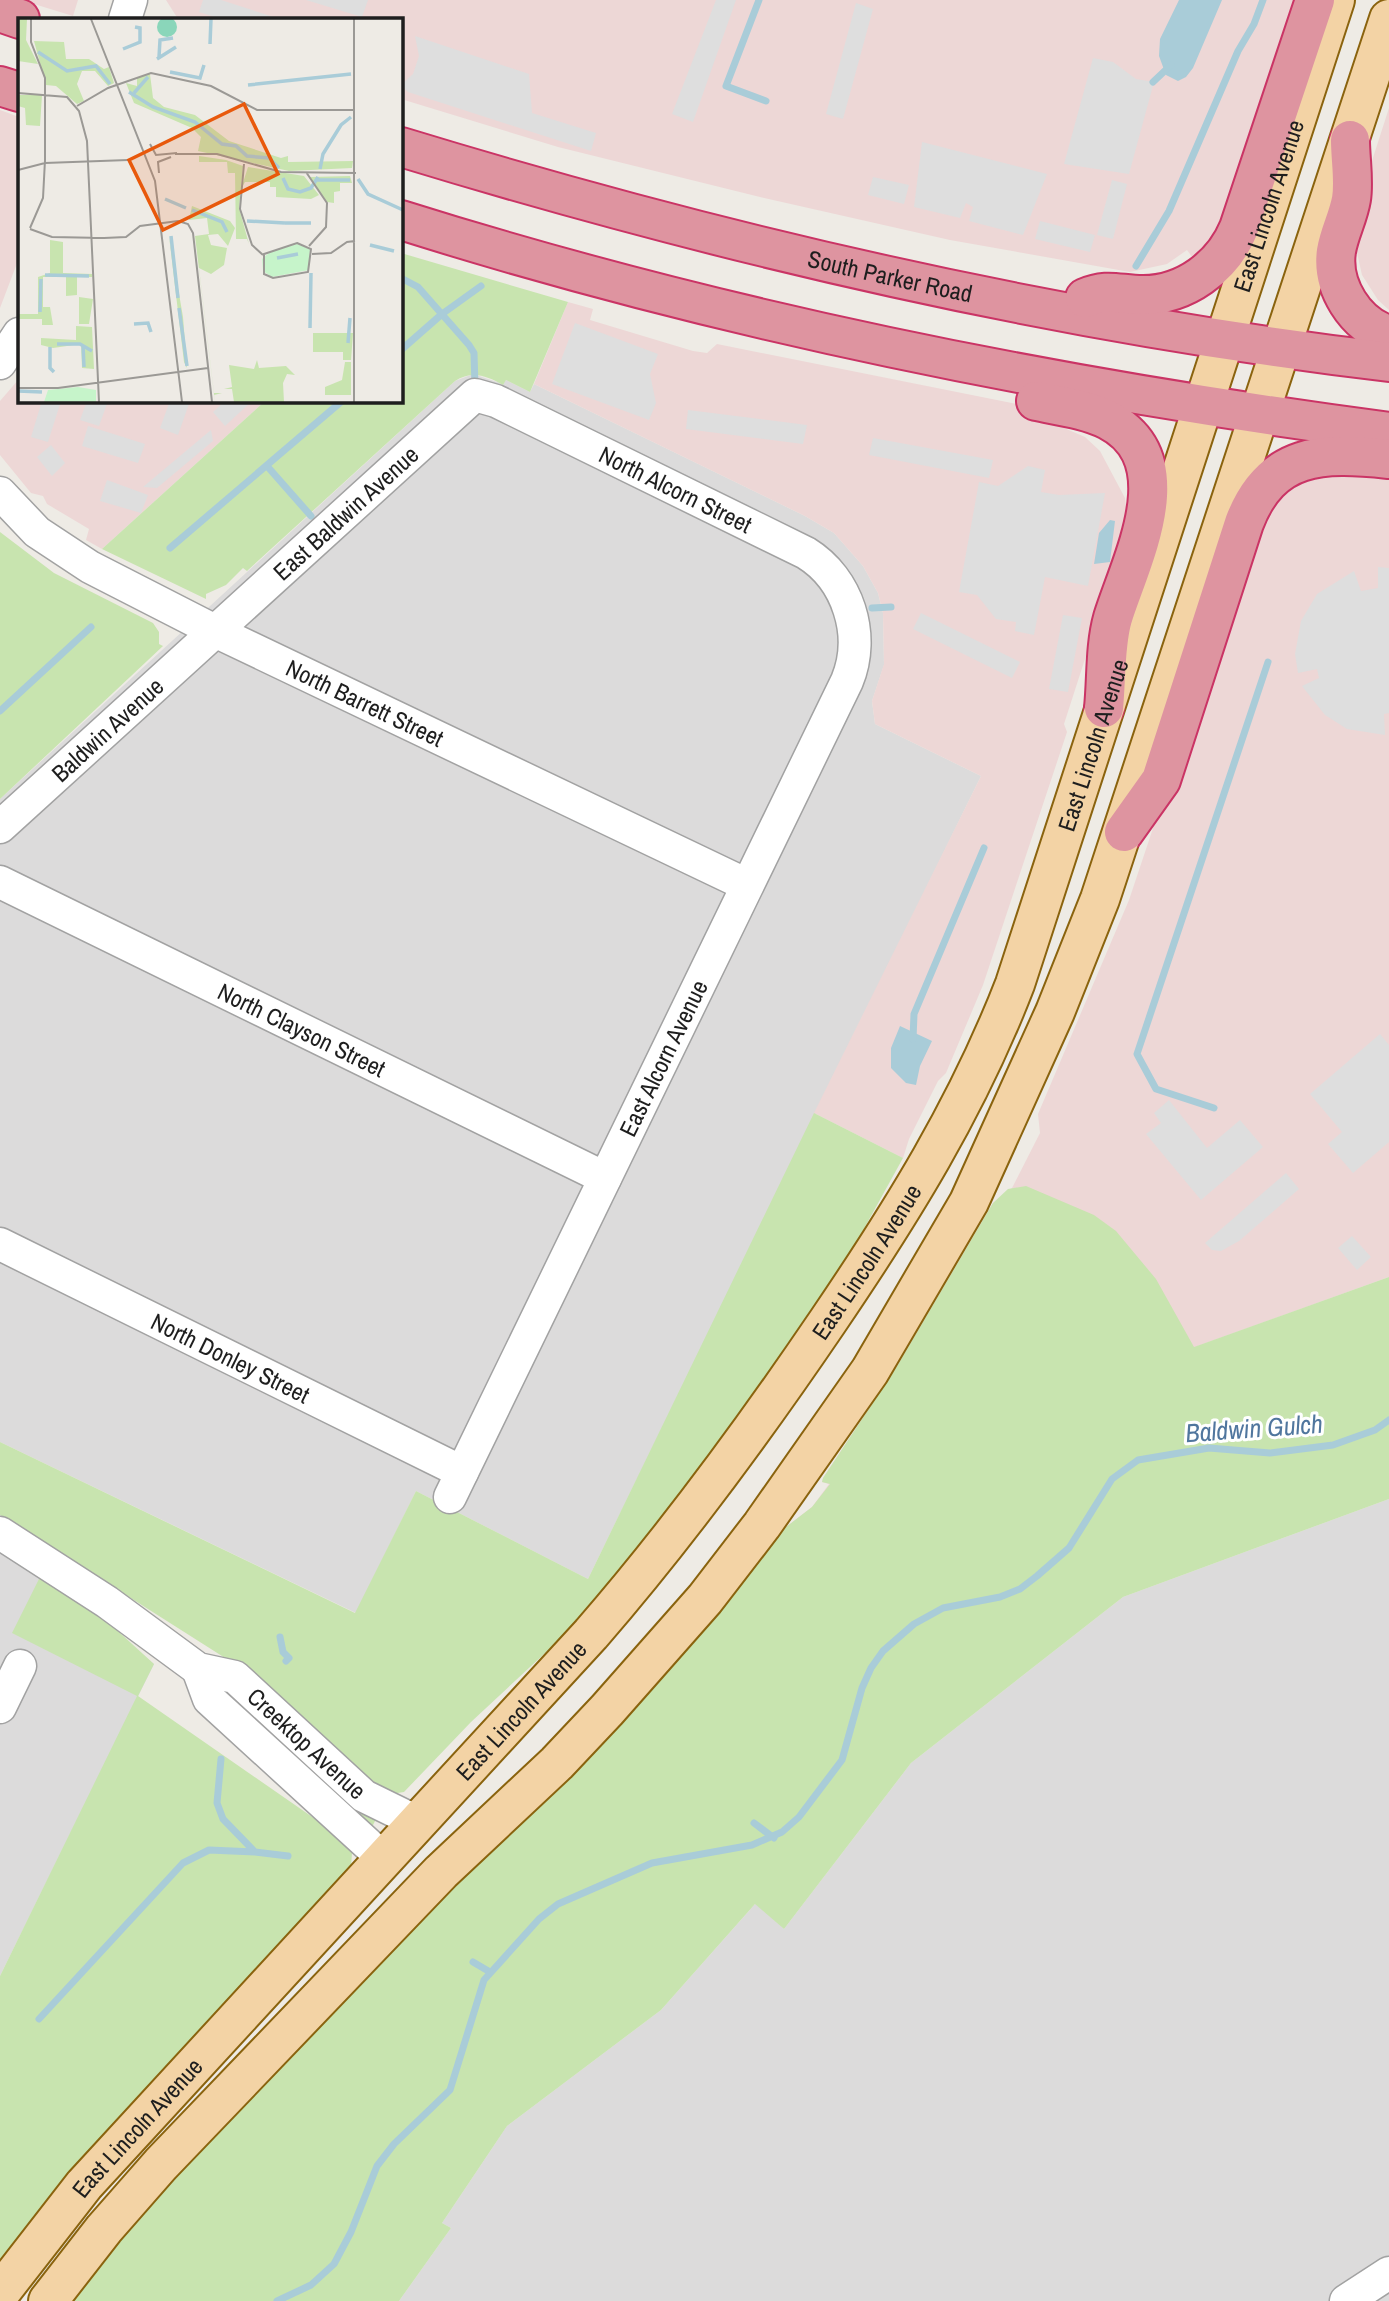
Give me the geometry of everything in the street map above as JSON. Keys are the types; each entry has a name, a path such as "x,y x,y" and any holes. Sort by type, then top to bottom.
{"highway":[{"path":"1061,310 1101,291 1146,295 1173,290 1201,276 1223,256 1239,228 1315,0"},
{"path":"0,12 18,18"},
{"path":"0,86 18,92"},
{"path":"1350,140 1351,198 1336,251 1338,278 1359,317 1371,328 1389,335"},
{"name":"South Parker Road","path":"402,147 758,246 1061,310 1389,362"},
{"path":"402,220 520,255 745,314 951,360 1204,405 1389,432"},
{"path":"745,314 819,356 1080,410 1110,421 1129,437 1144,466 1150,498 1112,622 1104,708"},
{"path":"1124,832 1161,779 1244,523 1256,497 1274,477 1302,460 1345,455 1389,459"}],"main road":[{"name":"East Lincoln Avenue","path":"0,2293 84,2185 591,1634 675,1534 783,1388 916,1188 964,1102 1001,1019 1335,0"},
{"name":"East Lincoln Avenue","path":"48,2301 104,2229 161,2164 442,1872 557,1763 705,1599 796,1480 879,1357 970,1202 1074,967 1124,832 1389,19"}],"street":[{"path":"125,18 131,0"},
{"path":"0,363 18,336"},
{"name":"North Alcorn Street","path":"475,395 496,401 806,552 827,568 841,590 850,613"},
{"name":"East Baldwin Avenue","path":"217,632 475,395"},
{"name":"North Barrett Street","path":"0,494 27,523 71,556 217,632 747,885"},
{"name":"East Alcorn Avenue","path":"456,1485 852,669 855,639 850,613"},
{"name":"Baldwin Avenue","path":"0,827 217,632"},
{"name":"North Clayson Street","path":"0,882 605,1178"},
{"name":"North Donley Street","path":"0,1244 456,1485"},
{"name":"Creektop Avenue","path":"0,1533 107,1602 198,1669 235,1678 365,1796 417,1822"},
{"path":"0,1707 20,1665"},
{"name":"Creektop Avenue","path":"198,1669 209,1699 384,1859"},
{"path":"1346,2301 1389,2273"}],"shaded area":[{"path":"21,0 78,0 73,16"},
{"path":"166,0 1307,0 1241,200 1195,261 1187,250 1167,264 1130,272 950,240 760,197 558,147 402,99 402,18 177,18"},
{"path":"203,0 221,0 277,18 218,18 199,12"},
{"path":"306,0 368,0 362,17"},
{"path":"716,0 736,0 693,122 672,114"},
{"path":"856,3 873,9 843,119 826,114"},
{"path":"415,36 529,74 532,113 596,133 591,151 408,92 402,84 413,74 419,56"},
{"path":"1093,58 1113,62 1136,79 1154,82 1129,174 1064,164"},
{"path":"1389,108 1389,310 1378,300 1362,275 1351,226"},
{"path":"0,110 18,117 18,261 0,308"},
{"path":"922,142 1047,174 1023,235 969,221 973,207 966,203 960,218 914,207"},
{"path":"873,177 909,185 904,204 868,195"},
{"path":"1112,180 1127,184 1113,239 1097,235"},
{"path":"1040,221 1095,235 1090,252 1035,239"},
{"path":"568,302 593,309 590,320 693,351 707,353 717,344 1057,412 1057,425 1085,437 1100,451 1125,498 1127,515 1123,541 1064,724 1067,732 983,985 946,1073 938,1081 909,1139 903,1158 814,1113 981,776 875,724 872,701 884,664 883,613 878,593 863,566 834,533 805,516 534,384"},
{"path":"575,323 658,354 650,374 656,403 649,420 552,384"},
{"path":"473,374 503,384 506,380 530,392 534,384 805,516 834,533 863,566 878,593 883,613 884,665 872,701 875,724 981,776 588,1579 416,1491 356,1613 0,1442 0,799 455,381"},
{"path":"18,380 18,402 264,402 102,549 86,540 89,529 47,504 43,496 31,493 0,455 0,401"},
{"path":"42,402 61,402 48,442 31,437"},
{"path":"87,402 108,402 99,426 80,420"},
{"path":"170,402 190,402 178,435 160,428"},
{"path":"224,402 251,402 225,426 213,412"},
{"path":"688,410 807,425 803,444 686,429"},
{"path":"88,426 145,444 138,463 82,446"},
{"path":"211,430 213,441 157,488 143,487"},
{"path":"873,438 993,460 989,478 869,455"},
{"path":"51,445 65,463 52,476 37,457"},
{"path":"1028,466 1045,470 1041,492 1059,495 1105,493 1088,586 1045,577 1034,635 1015,631 1016,622 996,619 977,595 959,592 979,482 998,486"},
{"path":"1389,469 1389,1277 1181,1352 620,1726 724,1607 786,1527 812,1507 829,1484 822,1482 823,1478 896,1368 993,1203 1012,1188 1040,1133 1038,1114 1129,900 1254,526 1301,475"},
{"path":"107,480 148,495 141,513 100,501"},
{"path":"1378,567 1389,568 1389,713 1384,714 1385,735 1347,729 1325,715 1302,686 1319,678 1317,669 1298,673 1295,654 1301,621 1317,594 1354,571 1361,591 1378,588"},
{"path":"921,613 1020,662 1012,678 913,629"},
{"path":"1063,615 1082,618 1068,692 1049,689"},
{"path":"1380,1034 1389,1045 1389,1142 1353,1173 1328,1144 1342,1132 1310,1094"},
{"path":"1169,1100 1207,1148 1240,1120 1263,1147 1201,1200 1146,1134 1161,1123 1154,1113"},
{"path":"1286,1173 1299,1189 1239,1241 1221,1251 1212,1250 1205,1243"},
{"path":"1352,1236 1371,1257 1357,1270 1338,1248"},
{"path":"1389,1499 1389,2301 399,2301 451,2228 442,2223 507,2126 661,2010 756,1903 784,1929 911,1763 1123,1597"},
{"path":"0,1549 58,1585 154,1664 0,1976"}],"green space":[{"path":"402,253 568,302 530,392 506,380 503,385 473,375 455,381 247,571 243,568 226,585 206,594 206,599 102,549 264,402 402,402"},
{"path":"0,532 54,573 153,623 159,632 159,644 163,646 0,799"},
{"path":"814,1113 903,1158 850,1254 737,1426 587,1614 471,1722 404,1792 391,1794 379,1790 233,1663 0,1515 0,1442 355,1613 416,1491 588,1579"},
{"path":"1026,1186 1094,1215 1116,1231 1156,1279 1194,1347 1389,1277 1389,1499 1123,1597 911,1763 784,1929 755,1904 661,2010 507,2126 442,2223 451,2228 399,2301 67,2301 117,2236 498,1840 611,1736 724,1607 786,1527 812,1507 830,1484 822,1482 823,1478 896,1368 993,1203 1008,1189"},
{"path":"41,1575 97,1612 154,1664 138,1696 344,1839 352,1853 351,1867 0,2267 0,1976 137,1696 12,1633"},
{"path":"225,1689 376,1819 372,1827 223,1691"}],"water":[{"path":"1179,0 1222,0 1193,68 1186,77 1178,81 1166,75 1159,56 1160,39"},
{"path":"1110,520 1115,521 1110,562 1094,564 1099,533"},
{"path":"900,1026 932,1041 920,1066 916,1085 906,1083 891,1068 891,1048"}],"waterway":[{"path":"759,0 726,86 766,101"},
{"path":"1136,266 1169,211 1263,0"},
{"path":"1153,82 1171,65"},
{"path":"402,279 418,287 469,345 474,353 475,387"},
{"path":"402,349 442,314 481,286"},
{"path":"170,548 341,402"},
{"path":"267,466 311,516"},
{"path":"872,608 891,607"},
{"path":"0,711 91,627"},
{"path":"1214,1108 1156,1089 1137,1054 1268,662"},
{"path":"913,1039 914,1014 984,848"},
{"name":"Baldwin Gulch","path":"277,2301 311,2285 334,2264 351,2232 377,2166 394,2144 450,2090 484,1980 539,1919 558,1904 652,1863 752,1845 782,1832 799,1817 842,1760 862,1688 883,1651 914,1624 943,1608 1000,1597 1020,1589 1069,1548 1112,1479 1138,1460 1209,1448 1270,1453 1333,1445 1375,1430 1389,1420"},
{"path":"280,1637 283,1652 289,1658 286,1661"},
{"path":"221,1759 217,1803 223,1819 255,1852 288,1856"},
{"path":"754,1823 774,1838"},
{"path":"39,2019 183,1863 209,1850 255,1852"},
{"path":"473,1962 490,1972"}]}
